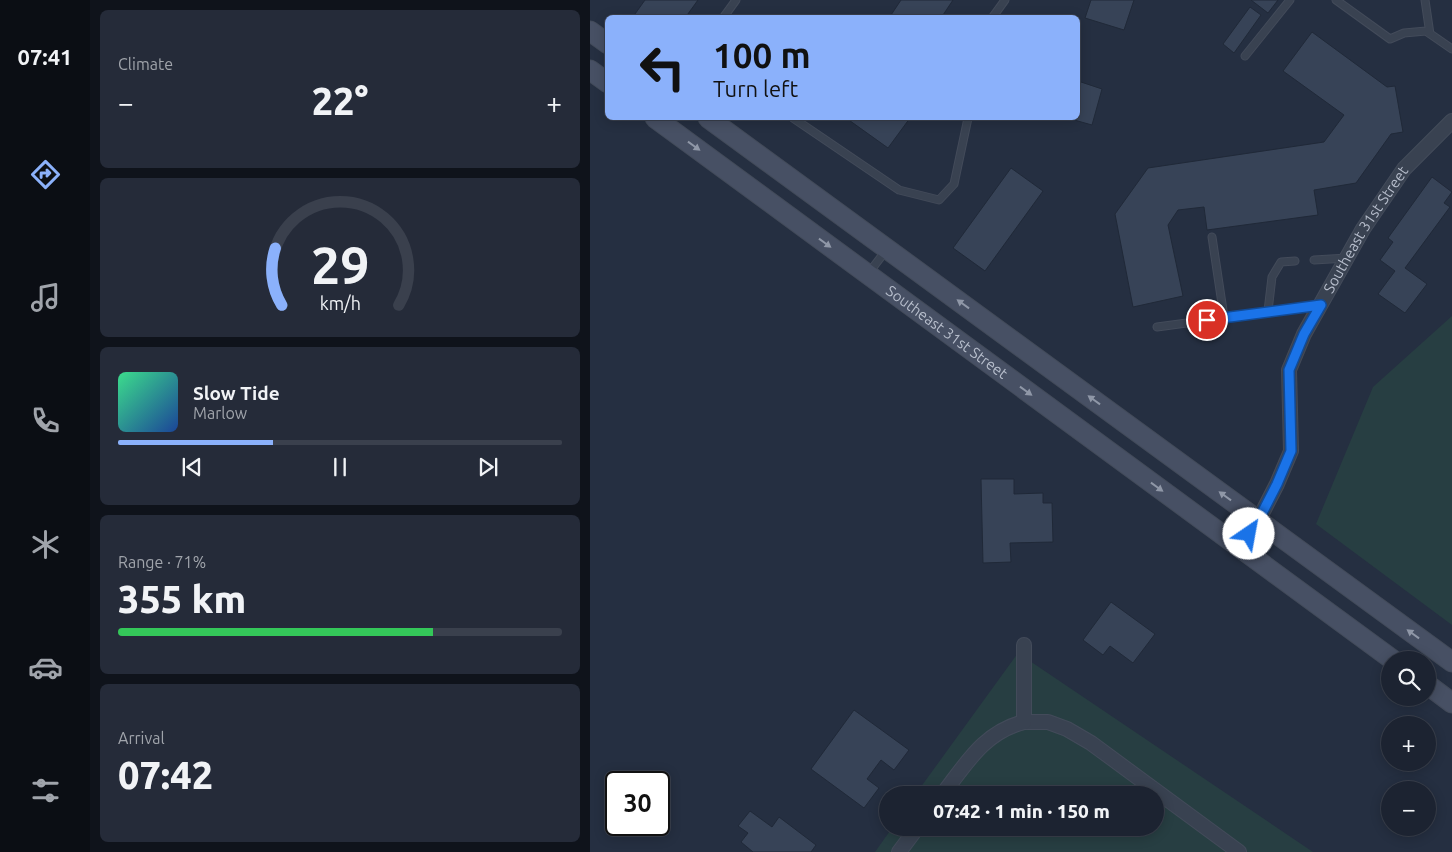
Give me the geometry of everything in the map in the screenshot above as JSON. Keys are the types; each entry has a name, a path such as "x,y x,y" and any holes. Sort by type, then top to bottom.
{"main road":[{"path":"590,31 605,42"},
{"path":"590,70 605,81"},
{"name":"Southeast 31st Street","path":"658,120 1381,651"},
{"name":"Southeast 31st Street","path":"711,120 1452,662"},
{"path":"1436,691 1452,703"}],"street":[{"name":"Southeast 31st Street","path":"1239,547 1258,521 1291,451 1289,370 1304,334 1363,229 1404,169 1452,121"},
{"path":"1024,645 1024,722"},
{"path":"949,786 978,748 993,734 1024,722 1048,722 1067,729 1091,743 1239,852"},
{"path":"898,852 911,836"}],"lane":[{"path":"726,15 736,0"},
{"path":"994,15 1005,0"},
{"path":"1244,56 1290,0"},
{"path":"1336,0 1390,39 1404,34 1428,32 1452,49"},
{"path":"1424,0 1428,32"},
{"path":"796,120 899,190 939,200 954,184 968,120"},
{"path":"1212,237 1224,317"},
{"path":"868,274 887,249"},
{"path":"1314,260 1347,258"},
{"path":"1268,311 1272,277 1281,262 1295,261"},
{"path":"1156,327 1321,305"}],"green space":[{"path":"1452,316 1452,625 1316,524 1373,387"},
{"path":"1018,653 1313,852 875,852 886,836 1164,836 1164,786 922,786"}],"building":[{"path":"645,0 698,0 687,15 635,14"},
{"path":"901,0 953,0 943,15 891,15"},
{"path":"1091,0 1134,0 1124,30 1085,18"},
{"path":"1251,0 1278,0 1268,13"},
{"path":"1250,7 1261,15 1234,53 1223,44"},
{"path":"1312,32 1387,87 1395,86 1403,132 1391,134 1356,183 1314,190 1318,215 1207,230 1204,207 1178,210 1168,225 1183,296 1133,307 1115,214 1148,168 1324,142 1344,115 1283,71"},
{"path":"1080,82 1102,89 1092,125 1074,120 1080,120"},
{"path":"849,120 909,120 888,148"},
{"path":"1011,168 1043,191 985,271 953,248"},
{"path":"1432,177 1452,192 1444,203 1450,207 1405,268 1427,284 1405,313 1378,294 1395,271 1380,260 1393,242 1388,238"},
{"path":"981,479 1014,479 1014,494 1043,493 1043,503 1052,503 1053,542 1010,543 1011,562 983,563"},
{"path":"1111,602 1155,634 1133,663 1110,646 1103,655 1083,640"},
{"path":"854,710 909,750 894,770 881,760 867,779 879,788 864,808 811,769"},
{"path":"750,811 772,827 779,817 816,845 811,852 753,852 741,842 748,833 738,826"}],"route":[{"path":"1207,320 1321,305 1304,334 1289,370 1291,451 1277,484 1258,521 1249,534"}]}
